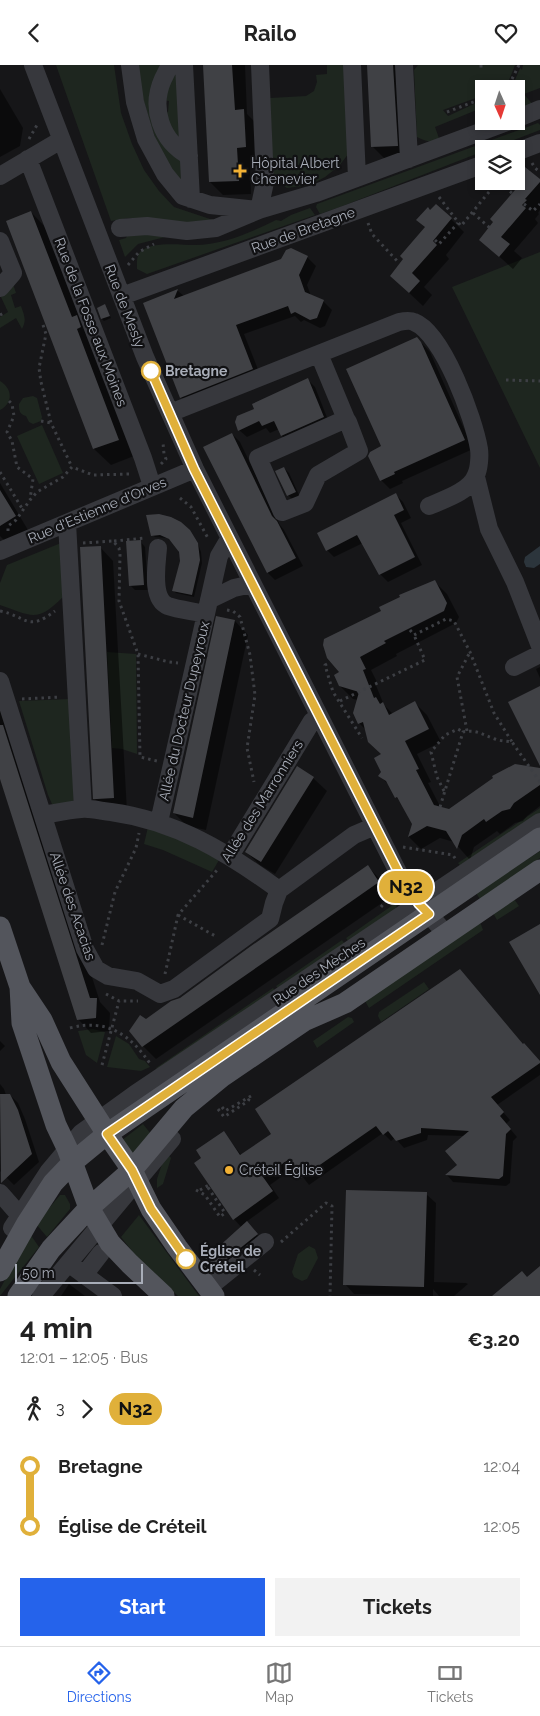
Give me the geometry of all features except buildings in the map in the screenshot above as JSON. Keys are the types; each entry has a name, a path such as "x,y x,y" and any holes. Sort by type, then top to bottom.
{"main road":[{"name":"Rue des Mèches","path":"0,1271 27,1223 70,1155 103,1127 424,909 540,838"},
{"path":"18,1296 51,1249 94,1217 135,1175 184,1108 223,1076 304,1021 345,1003 540,870"},
{"path":"0,927 20,987 42,1020 61,1062 135,1175 151,1209 211,1292"},
{"path":"20,987 22,1023 56,1125 94,1217 110,1243 159,1294"}],"street":[{"name":"Rue de Mesly","path":"33,65 145,357 194,469 406,888 446,934"},
{"path":"130,65 135,103 146,139 166,174 183,196 210,205 259,210"},
{"path":"171,65 159,89 158,111 165,134 177,150 189,156"},
{"path":"184,65 191,199"},
{"path":"259,210 265,182 260,65"},
{"path":"352,65 357,178"},
{"path":"404,65 409,159"},
{"path":"525,115 540,109"},
{"path":"120,228 148,226 187,231 216,228 259,210 316,193 486,130"},
{"path":"0,176 61,140"},
{"path":"525,149 540,143"},
{"name":"Rue de la Fosse aux Moines","path":"28,159 152,486"},
{"name":"Rue de Bretagne","path":"122,296 475,167"},
{"path":"0,241 13,273 0,288"},
{"path":"170,413 399,322 413,321 425,329 443,352 470,415 479,451 476,477 489,529 515,582 540,646"},
{"path":"318,354 346,419 359,451 318,475 305,503 282,512 258,459 346,419"},
{"name":"Rue d'Estienne d'Orves","path":"4,544 67,529 152,486 194,469"},
{"path":"429,506 462,491 476,477"},
{"path":"67,529 83,809"},
{"name":"Allée du Docteur Dupeyroux","path":"150,820 172,764 194,664 210,603 219,556 229,539"},
{"path":"158,548 156,588 158,596 166,605 210,603 234,588 252,584"},
{"path":"514,667 540,654"},
{"name":"Allée des Acacias","path":"0,681 85,949 96,969 108,976 137,981 160,993"},
{"name":"Allée des Marronniers","path":"230,856 312,721 320,717"},
{"path":"43,815 83,809 150,820 200,839 230,856 279,890"},
{"name":"Rue des Mèches","path":"424,909 540,822"},
{"path":"160,993 174,989 270,919 279,890 354,835 374,826"},
{"path":"0,1251 30,1198 49,1171 70,1155"},
{"path":"0,1193 16,1210"},
{"path":"41,1296 94,1217"},
{"path":"211,1292 270,1245"},
{"path":"101,1253 78,1270 113,1296"}],"path":[{"path":"481,65 481,71"},
{"path":"512,80 519,65"},
{"path":"447,112 475,101"},
{"path":"432,183 441,202 462,226 498,181 514,194"},
{"path":"524,204 533,211 540,204"},
{"path":"363,208 372,234 399,263"},
{"path":"473,213 490,228"},
{"path":"435,240 439,244 458,223"},
{"path":"43,325 46,334 39,368 41,382 51,423 72,467 93,475 136,475"},
{"path":"506,381 540,381"},
{"path":"9,401 12,404 14,416 7,432 12,441 17,467 33,479 30,500"},
{"path":"41,421 51,423"},
{"path":"161,438 166,459"},
{"path":"4,544 8,526 16,520 37,492 63,477 72,467"},
{"path":"0,472 23,510"},
{"path":"67,529 74,531 76,543 152,538 158,548"},
{"path":"114,541 119,548 120,555 119,601 138,654 140,757 172,764"},
{"path":"0,611 10,613 29,623 43,621 57,610 71,603"},
{"path":"210,603 217,608 233,611 240,617 250,655 255,695 247,748 261,804"},
{"path":"414,635 446,619 454,621 470,652 494,713 540,782"},
{"path":"340,701 425,660 410,630"},
{"path":"440,807 465,731 457,677 470,652"},
{"path":"138,654 169,662 194,664"},
{"path":"327,664 325,665 333,692 362,738"},
{"path":"6,700 77,697"},
{"path":"444,791 437,777 431,752 445,735 458,729 478,731 495,739 512,741"},
{"path":"96,969 114,892 150,820"},
{"path":"402,847 453,855 457,860"},
{"name":"Allée des Marronniers","path":"160,993 178,915 230,856"},
{"path":"178,915 234,946"},
{"path":"98,991 118,1001 141,1001"},
{"path":"102,1065 118,1001"},
{"path":"70,1028 90,1024 111,1027 127,1038 147,1059"},
{"path":"252,1096 248,1101 224,1117 220,1108 225,1111 245,1098 252,1096"},
{"path":"208,1186 225,1213 220,1217 206,1195 198,1190 208,1186"},
{"path":"270,1245 326,1203 332,1206 330,1296"},
{"path":"246,1273 252,1268"}],"shaded area":[{"path":"56,65 114,65 121,113 144,170 159,191 174,207 216,221 203,225 147,218 111,221"},
{"path":"133,65 167,65 155,100 184,163 184,182 180,184 159,152"},
{"path":"175,65 183,148 161,113 168,112 169,101 162,100"},
{"path":"327,65 348,65 349,153 339,166 325,177 310,185 287,188 273,179 270,98 306,96 314,91 317,82 316,75 327,74"},
{"path":"418,65 515,65 509,80 475,80 475,98 443,110 448,116 475,103 475,111 435,127 440,141 434,142 425,141 417,137 414,70"},
{"path":"523,65 540,65 540,88 525,94 525,80 515,80 520,68 522,70"},
{"path":"525,95 533,105 525,108"},
{"path":"538,123 540,125 540,130 514,140 492,140 519,130 525,130 525,128"},
{"path":"475,146 475,154 340,207 320,214 316,207 317,204"},
{"path":"310,208 315,215 147,274 137,269 138,255 146,248 167,244 195,245 216,243 247,233 276,220 281,221"},
{"path":"128,234 165,235 165,237 138,244 125,257 119,240 126,238"},
{"path":"540,252 540,468 452,287"},
{"path":"13,284 16,293 11,295 15,308 21,306 24,317 22,329 16,318 0,328 0,317 8,312 1,297"},
{"path":"0,381 7,388 10,396 7,404 0,410"},
{"path":"33,396 37,398 42,417 41,421 33,424 21,413 19,404 23,398"},
{"path":"42,425 63,473 39,484 17,436"},
{"path":"61,543 63,597 47,611 34,615 0,605 0,583 7,565"},
{"path":"540,546 540,564 534,568 526,567 525,557"},
{"path":"107,652 136,654 137,754 112,748"},
{"path":"70,699 74,800 71,803 57,806 52,804 48,795 19,701"},
{"path":"540,808 540,817 463,869 458,863"},
{"path":"148,827 202,850 219,860 212,872 163,850 144,844"},
{"path":"540,851 540,858 480,899 476,893"},
{"path":"514,899 519,906 497,920 493,913"},
{"path":"397,902 396,909 351,945 346,938"},
{"path":"480,922 483,930 369,1008 365,1001"},
{"path":"342,940 348,948 279,990 276,986"},
{"path":"424,982 429,989 381,1022 378,1016 379,1012"},
{"path":"273,988 278,995 158,1071 156,1068"},
{"path":"348,1017 352,1018 354,1022 317,1048 313,1041"},
{"path":"93,1029 105,1032 97,1063 86,1055 78,1031"},
{"path":"116,1036 129,1044 139,1059 145,1061 150,1067 141,1071 107,1067"},
{"path":"143,1124 151,1134 132,1154 122,1140"},
{"path":"166,1152 171,1158 163,1184 157,1188 157,1179"},
{"path":"60,1195 65,1195 70,1204 70,1209 47,1237 36,1224"},
{"path":"139,1215 199,1296 178,1296 139,1260 121,1237"},
{"path":"30,1234 39,1247 0,1296 0,1289"},
{"path":"309,1246 315,1249 318,1258 307,1279 302,1281 294,1277 292,1272 298,1254"}],"bus line":[{"name":"N32","path":"151,371 194,469 374,826 406,888 429,914 107,1134 132,1170 151,1209 186,1259"}],"place":[{"name":"Hôpital Albert Chenevier","path":"240,171"},
{"name":"Bretagne","path":"151,371"},
{"name":"Créteil Église","path":"229,1170"},
{"name":"Église de Créteil","path":"186,1259"}]}
